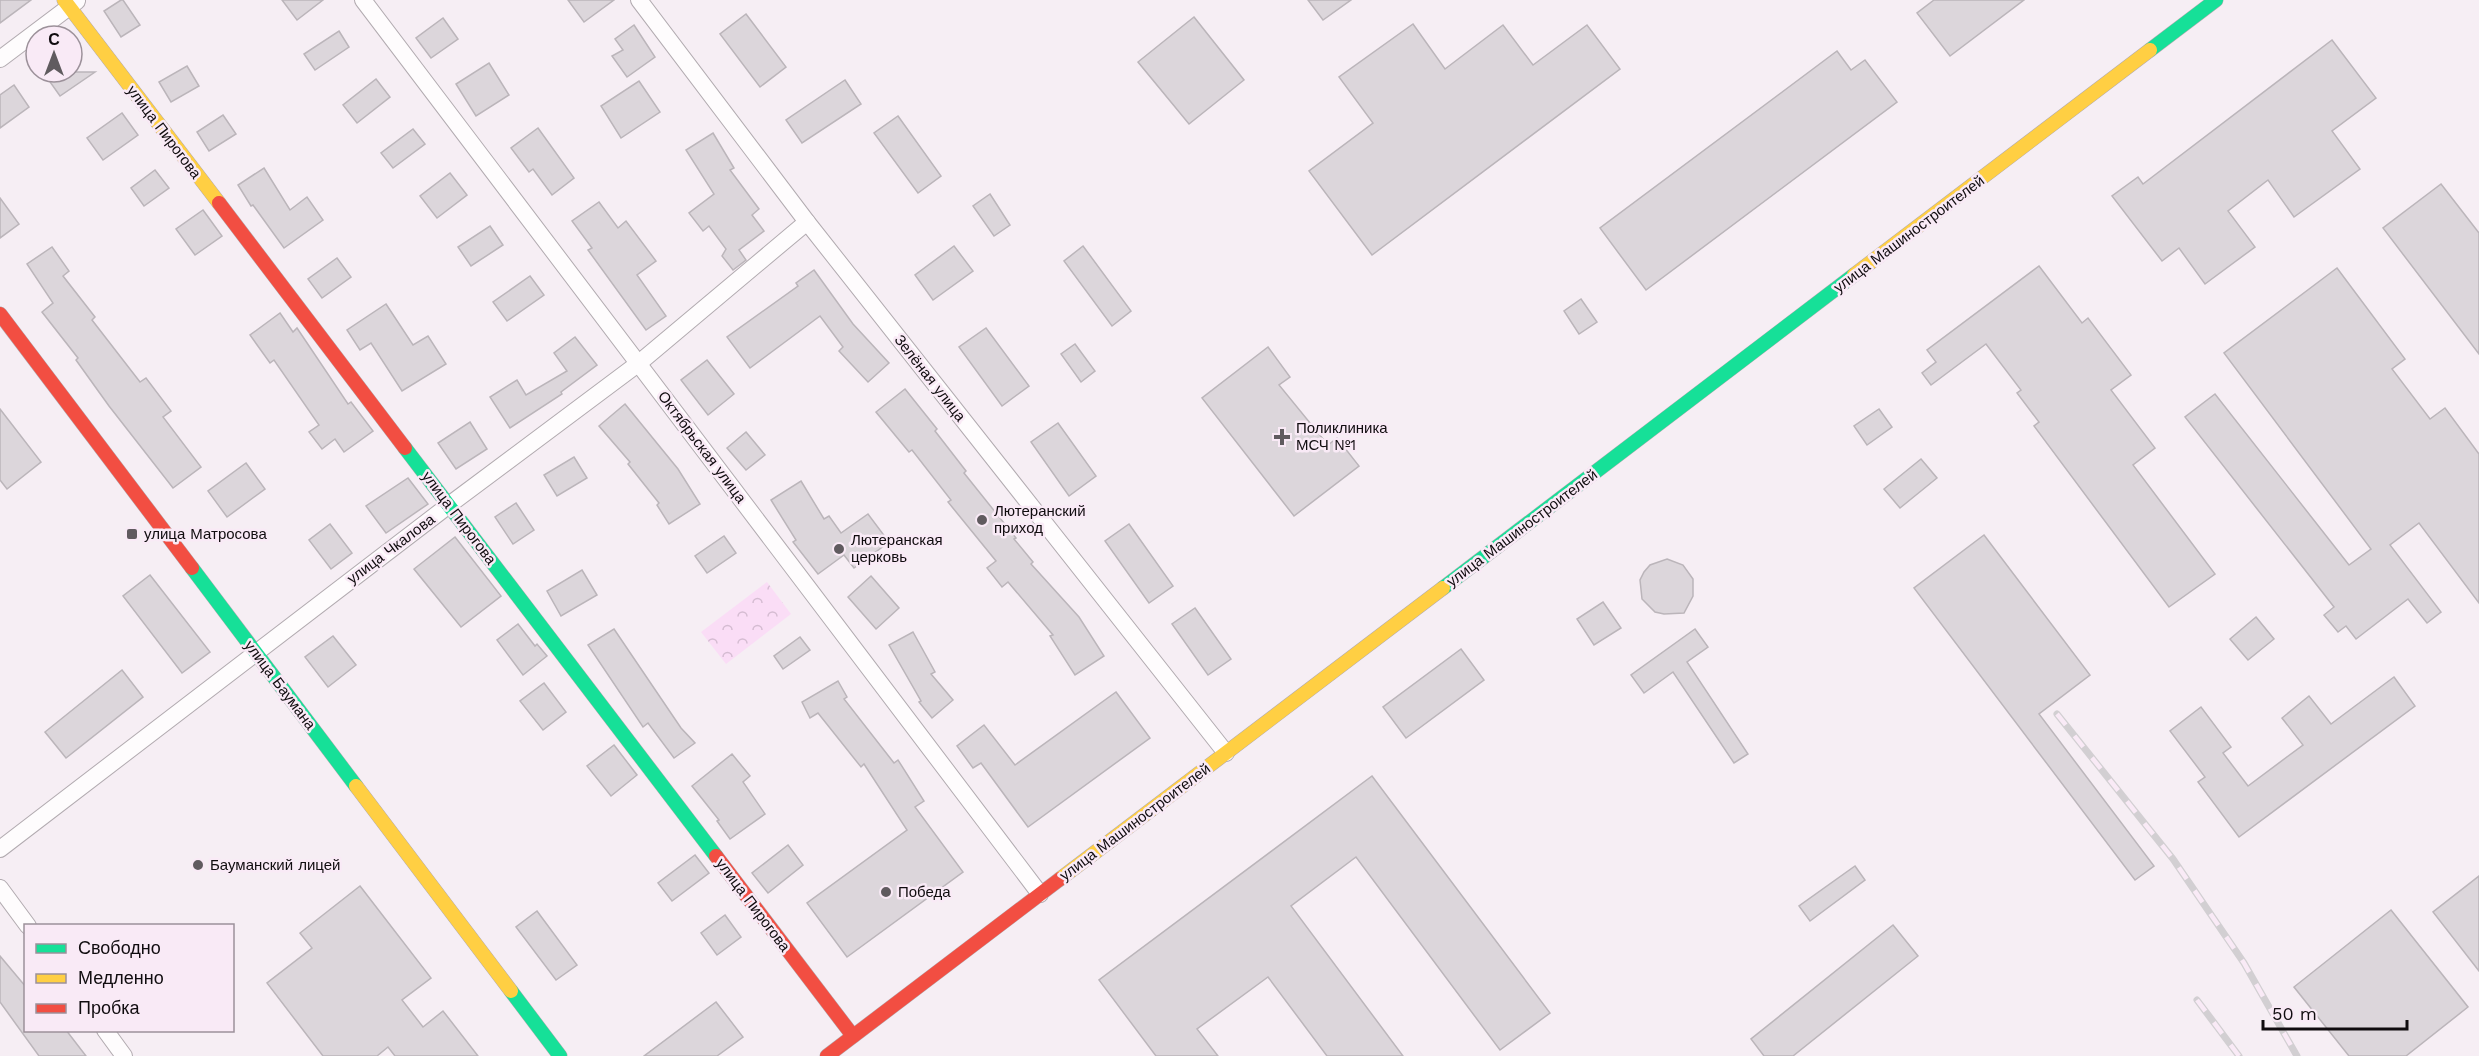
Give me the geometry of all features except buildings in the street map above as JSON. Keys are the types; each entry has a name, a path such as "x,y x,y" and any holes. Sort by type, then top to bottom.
{"street":[{"name":"Октябрьская улица","path":"363,0 1040,894"},
{"name":"Зелёная улица","path":"639,0 807,222 1226,753"},
{"name":"улица Машиностроителей","path":"827,1056 2216,0"},
{"path":"0,59 70,2"},
{"name":"улица Пирогова","path":"70,2 448,505 853,1036"},
{"name":"улица Чкалова","path":"0,849 448,505 639,363 807,222"},
{"name":"улица Баумана","path":"0,314 560,1056"},
{"path":"0,888 27,924"},
{"path":"106,1032 124,1056"}],"green space":[{"path":"767,582 791,614 726,664 701,632"}],"railway":[{"path":"2057,714 2173,859 2244,963 2297,1056"},
{"path":"2197,1000 2239,1056"}],"traffic: fast":[{"path":"2150,50 2216,0"},
{"path":"1443,588 1854,275"},
{"path":"405,448 716,856"},
{"path":"192,568 356,786"},
{"path":"511,991 560,1056"}],"traffic: slow":[{"path":"64,0 219,203"},
{"path":"1854,275 2150,50"},
{"path":"1060,879 1443,588"},
{"path":"356,786 511,991"}],"traffic: jam":[{"path":"219,203 405,448"},
{"path":"0,314 192,568"},
{"path":"716,856 853,1036"},
{"path":"827,1056 1060,879"}],"place":[{"name":"Поликлиника МСЧ №1","path":"1282,437"},
{"name":"Лютеранский приход","path":"982,520"},
{"name":"улица Матросова","path":"132,534"},
{"name":"Лютеранская церковь","path":"839,549"},
{"name":"Бауманский лицей","path":"198,865"},
{"name":"Победа","path":"886,892"}]}
